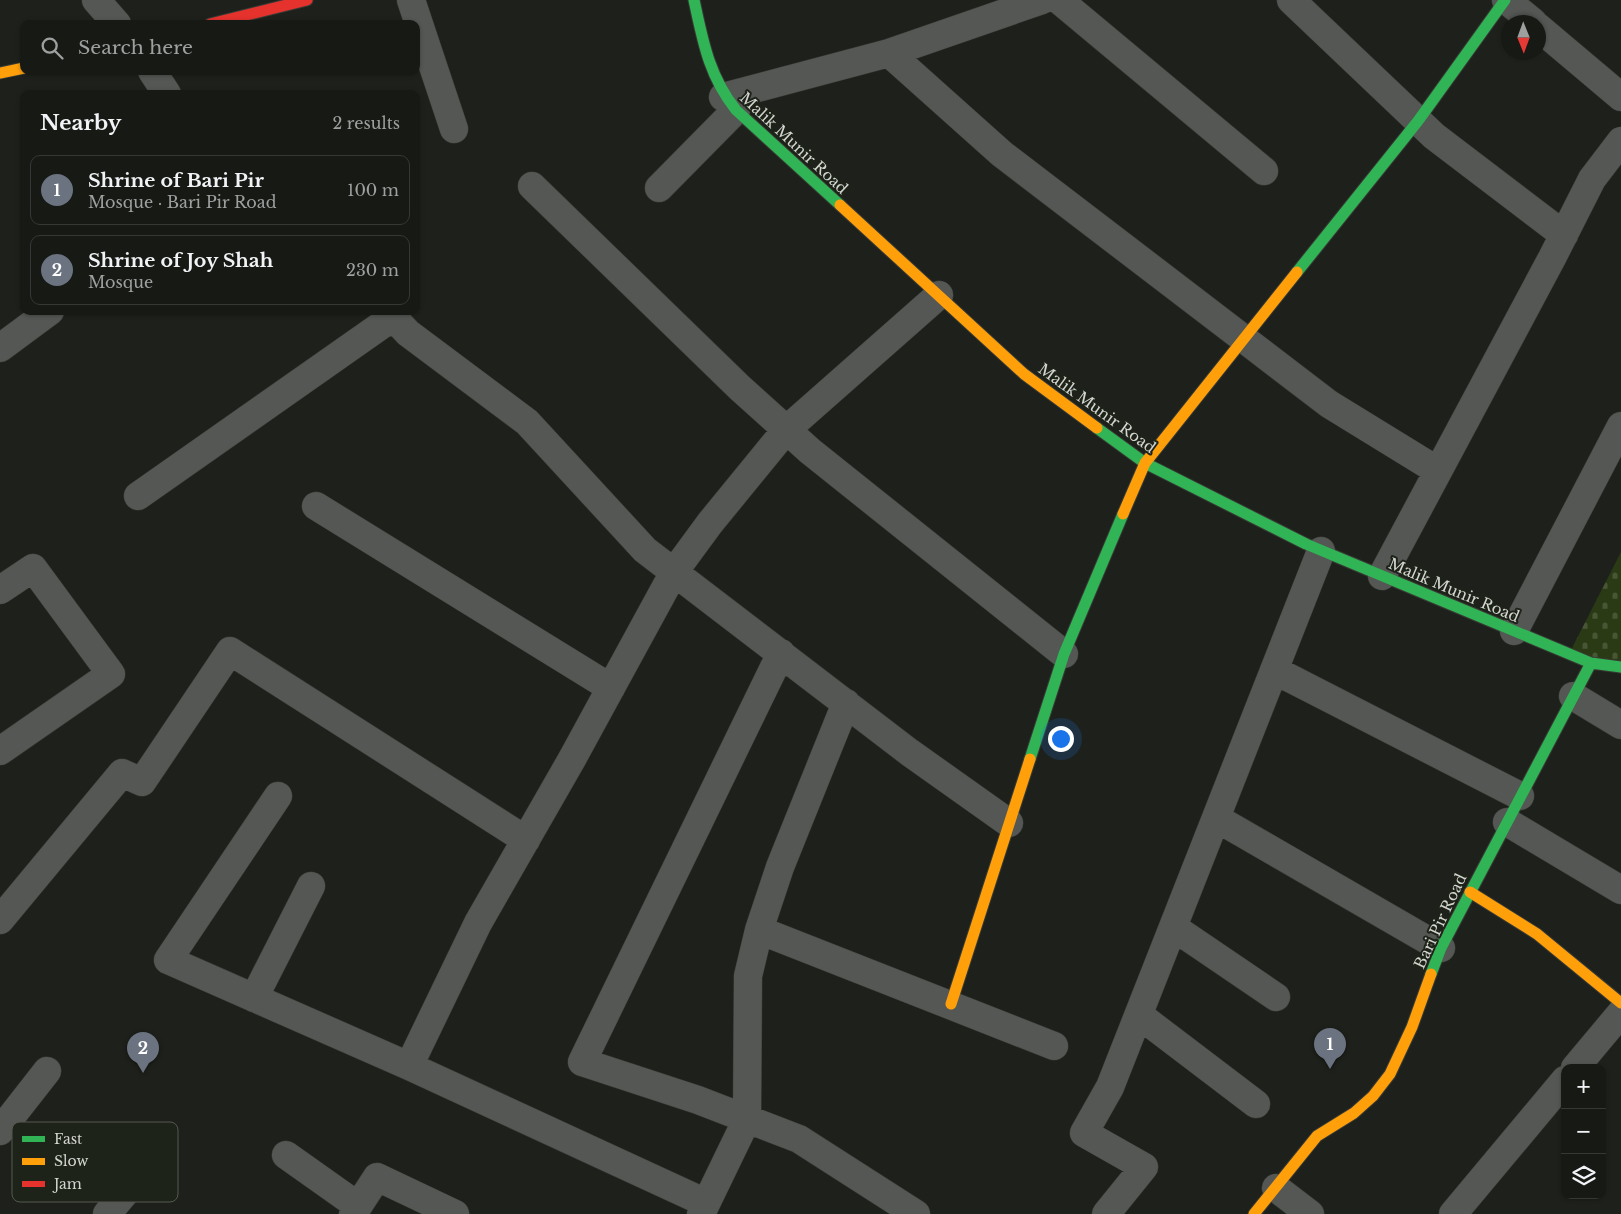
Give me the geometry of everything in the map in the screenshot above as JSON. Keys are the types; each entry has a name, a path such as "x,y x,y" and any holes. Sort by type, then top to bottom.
{"street":[{"path":"96,0 113,20"},
{"path":"226,20 307,0"},
{"path":"411,0 418,20"},
{"name":"Malik Munir Road","path":"694,0 710,70 730,104 1024,374 1144,463 1321,551 1590,664 1621,667"},
{"path":"659,188 730,104 889,53 1042,0"},
{"path":"1059,0 1264,171"},
{"path":"1291,0 1434,136 1564,235"},
{"path":"951,1004 1064,654 1144,463 1418,121 1506,0 1524,15"},
{"path":"420,27 454,129"},
{"path":"1546,34 1621,97"},
{"path":"889,53 1002,154 1244,339 1330,404 1438,471"},
{"path":"0,73 20,69"},
{"path":"155,75 164,90"},
{"path":"1382,576 1592,179 1621,142"},
{"path":"532,186 740,388 810,452 1064,654"},
{"path":"409,1066 478,923 611,688 674,572 786,430 939,295"},
{"path":"0,348 45,315"},
{"path":"138,496 390,315"},
{"path":"392,315 408,333 527,422 644,550 909,752 1009,823"},
{"path":"1514,631 1621,426"},
{"path":"316,506 611,688"},
{"path":"1106,1214 1144,1167 1084,1133 1110,1087 1321,551"},
{"path":"0,590 33,568 111,674 0,751"},
{"path":"0,920 122,773 142,782 230,651 526,840"},
{"path":"781,653 582,1062 698,1100 799,1139 916,1214"},
{"path":"1590,664 1621,676"},
{"name":"Bari Pir Road","path":"1254,1214 1317,1136 1354,1113 1374,1096 1390,1074 1412,1027 1441,948 1590,664"},
{"path":"1274,670 1520,796"},
{"path":"1573,696 1621,725"},
{"path":"278,796 168,960 409,1066 703,1208 747,1119 748,976 759,930 780,867 846,704"},
{"path":"1216,818 1441,948"},
{"path":"1507,822 1621,890"},
{"path":"254,998 311,886"},
{"path":"1470,892 1537,934 1621,1003"},
{"path":"1173,927 1276,997"},
{"path":"759,930 1054,1046"},
{"path":"1578,1064 1621,1013"},
{"path":"1139,1015 1256,1104"},
{"path":"0,1131 47,1071"},
{"path":"1453,1214 1561,1085"},
{"path":"286,1155 356,1210 377,1177 455,1214"},
{"path":"1276,1188 1310,1214"},
{"path":"108,1214 118,1202"}],"green space":[{"path":"1621,552 1621,667 1569,654"}],"traffic: fast":[{"path":"694,0 708,58 719,84 736,110 840,205"},
{"path":"1297,272 1418,121 1505,0"},
{"path":"1097,428 1145,463 1306,544 1591,663 1621,667"},
{"path":"1030,759 1064,654 1123,514"},
{"path":"1431,974 1441,948 1591,663"}],"traffic: slow":[{"path":"0,73 20,69"},
{"path":"840,205 1024,374 1097,428"},
{"path":"1123,514 1145,463 1297,272"},
{"path":"951,1004 1030,759"},
{"path":"1470,892 1537,934 1621,1003"},
{"path":"1254,1214 1317,1136 1354,1113 1373,1096 1390,1074 1412,1027 1431,974"}],"traffic: jam":[{"path":"226,20 307,0"}],"place":[{"name":"Shrine of Bari Pir","path":"1330,1069"},
{"name":"Shrine of Joy Shah","path":"143,1073"}]}
